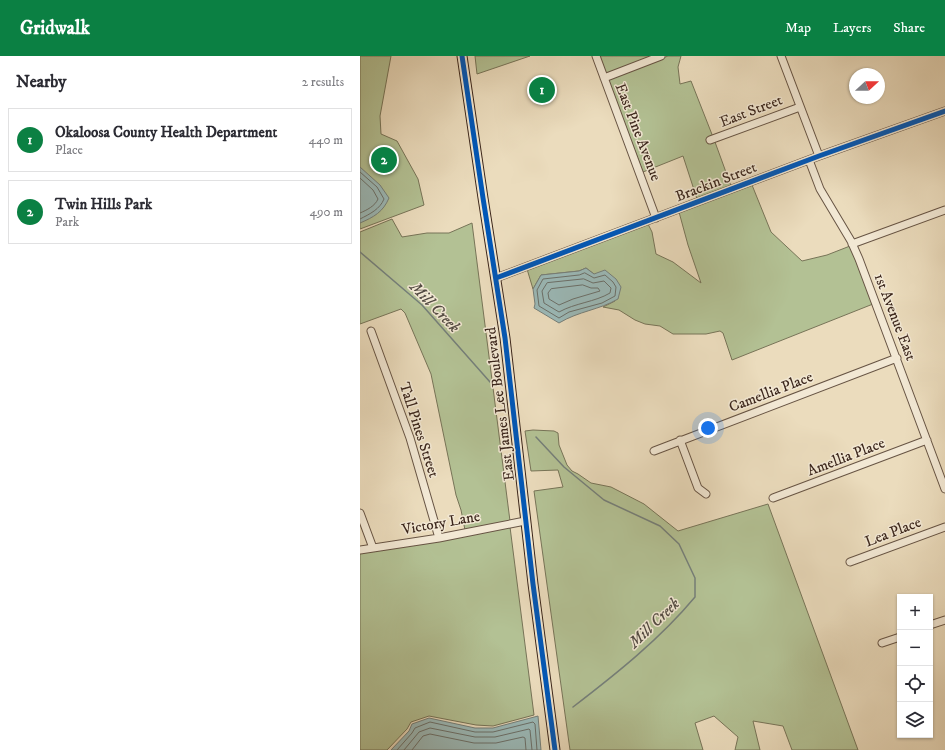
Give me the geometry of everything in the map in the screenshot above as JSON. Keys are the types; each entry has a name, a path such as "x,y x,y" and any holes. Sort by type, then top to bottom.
{"main road":[{"name":"East James Lee Boulevard","path":"462,56 506,345 525,521 555,750"}],"street":[{"name":"East Pine Avenue","path":"596,56 656,218"},
{"path":"604,78 661,56"},
{"path":"782,56 819,156"},
{"name":"East Street","path":"710,140 800,106"},
{"name":"Brackin Street","path":"496,278 819,156 945,111"},
{"name":"1st Avenue East","path":"809,160 820,189 852,244 897,358 945,489"},
{"path":"852,244 945,210"},
{"name":"Tall Pines Street","path":"372,331 410,438 439,538"},
{"name":"Camellia Place","path":"654,450 897,358"},
{"path":"680,440 698,488 706,494"},
{"name":"Amellia Place","path":"773,498 927,440"},
{"path":"360,513 373,548"},
{"name":"Victory Lane","path":"360,550 439,538 525,521"},
{"name":"Lea Place","path":"850,562 945,527"},
{"path":"933,624 945,620"},
{"path":"882,644 897,638"}],"green space":[{"path":"360,56 391,56 380,116 381,134 397,141 418,179 424,205 360,229"},
{"path":"475,56 530,56 477,74"},
{"path":"599,56 653,56 606,74"},
{"path":"668,56 681,56 678,67 680,84 691,81 713,137 706,139 708,144 715,142 731,186 697,199 683,156 643,172 608,80"},
{"path":"752,185 771,232 802,261 827,255 850,246 873,304 732,360 723,333 720,331 706,334 673,334 660,326 645,324 635,320 619,310 603,307 615,301 594,274 586,268 579,271 541,275 533,289 527,269 648,224 652,232 656,254 673,262 701,283 679,212"},
{"path":"392,219 402,237 427,233 449,233 472,223 510,521 465,530 456,495 431,374 405,313 401,309 360,324 360,232"},
{"path":"525,431 554,431 558,433 559,445 567,465 572,471 591,483 611,487 644,504 678,531 768,504 858,750 792,750 783,726 753,721 760,750 735,750 738,737 714,716 695,723 703,750 570,750 534,491 563,487 558,470 531,471"},
{"path":"510,527 534,715 493,726 476,725 429,716 411,722 407,729 387,750 360,750 360,553"}],"water":[{"path":"360,167 380,185 389,198 378,214 360,223"},
{"path":"586,268 594,274 605,270 616,279 621,287 618,299 604,306 566,319 559,323 534,308 535,304 533,289 541,275 579,271"},
{"path":"538,716 541,750 391,750 409,731 412,724 429,718 475,728 493,728"}],"waterway":[{"name":"Mill Creek","path":"360,252 422,305 490,382"},
{"name":"Mill Creek","path":"536,437 564,467 604,500 660,526 679,544 695,578 695,597 667,627 637,655 573,707"}],"cycle path":[{"path":"462,56 505,338 533,584 555,750"},
{"path":"496,278 819,156 945,111"}],"place":[{"name":"Okaloosa County Health Department","path":"542,90"},
{"name":"Twin Hills Park","path":"384,160"}]}
